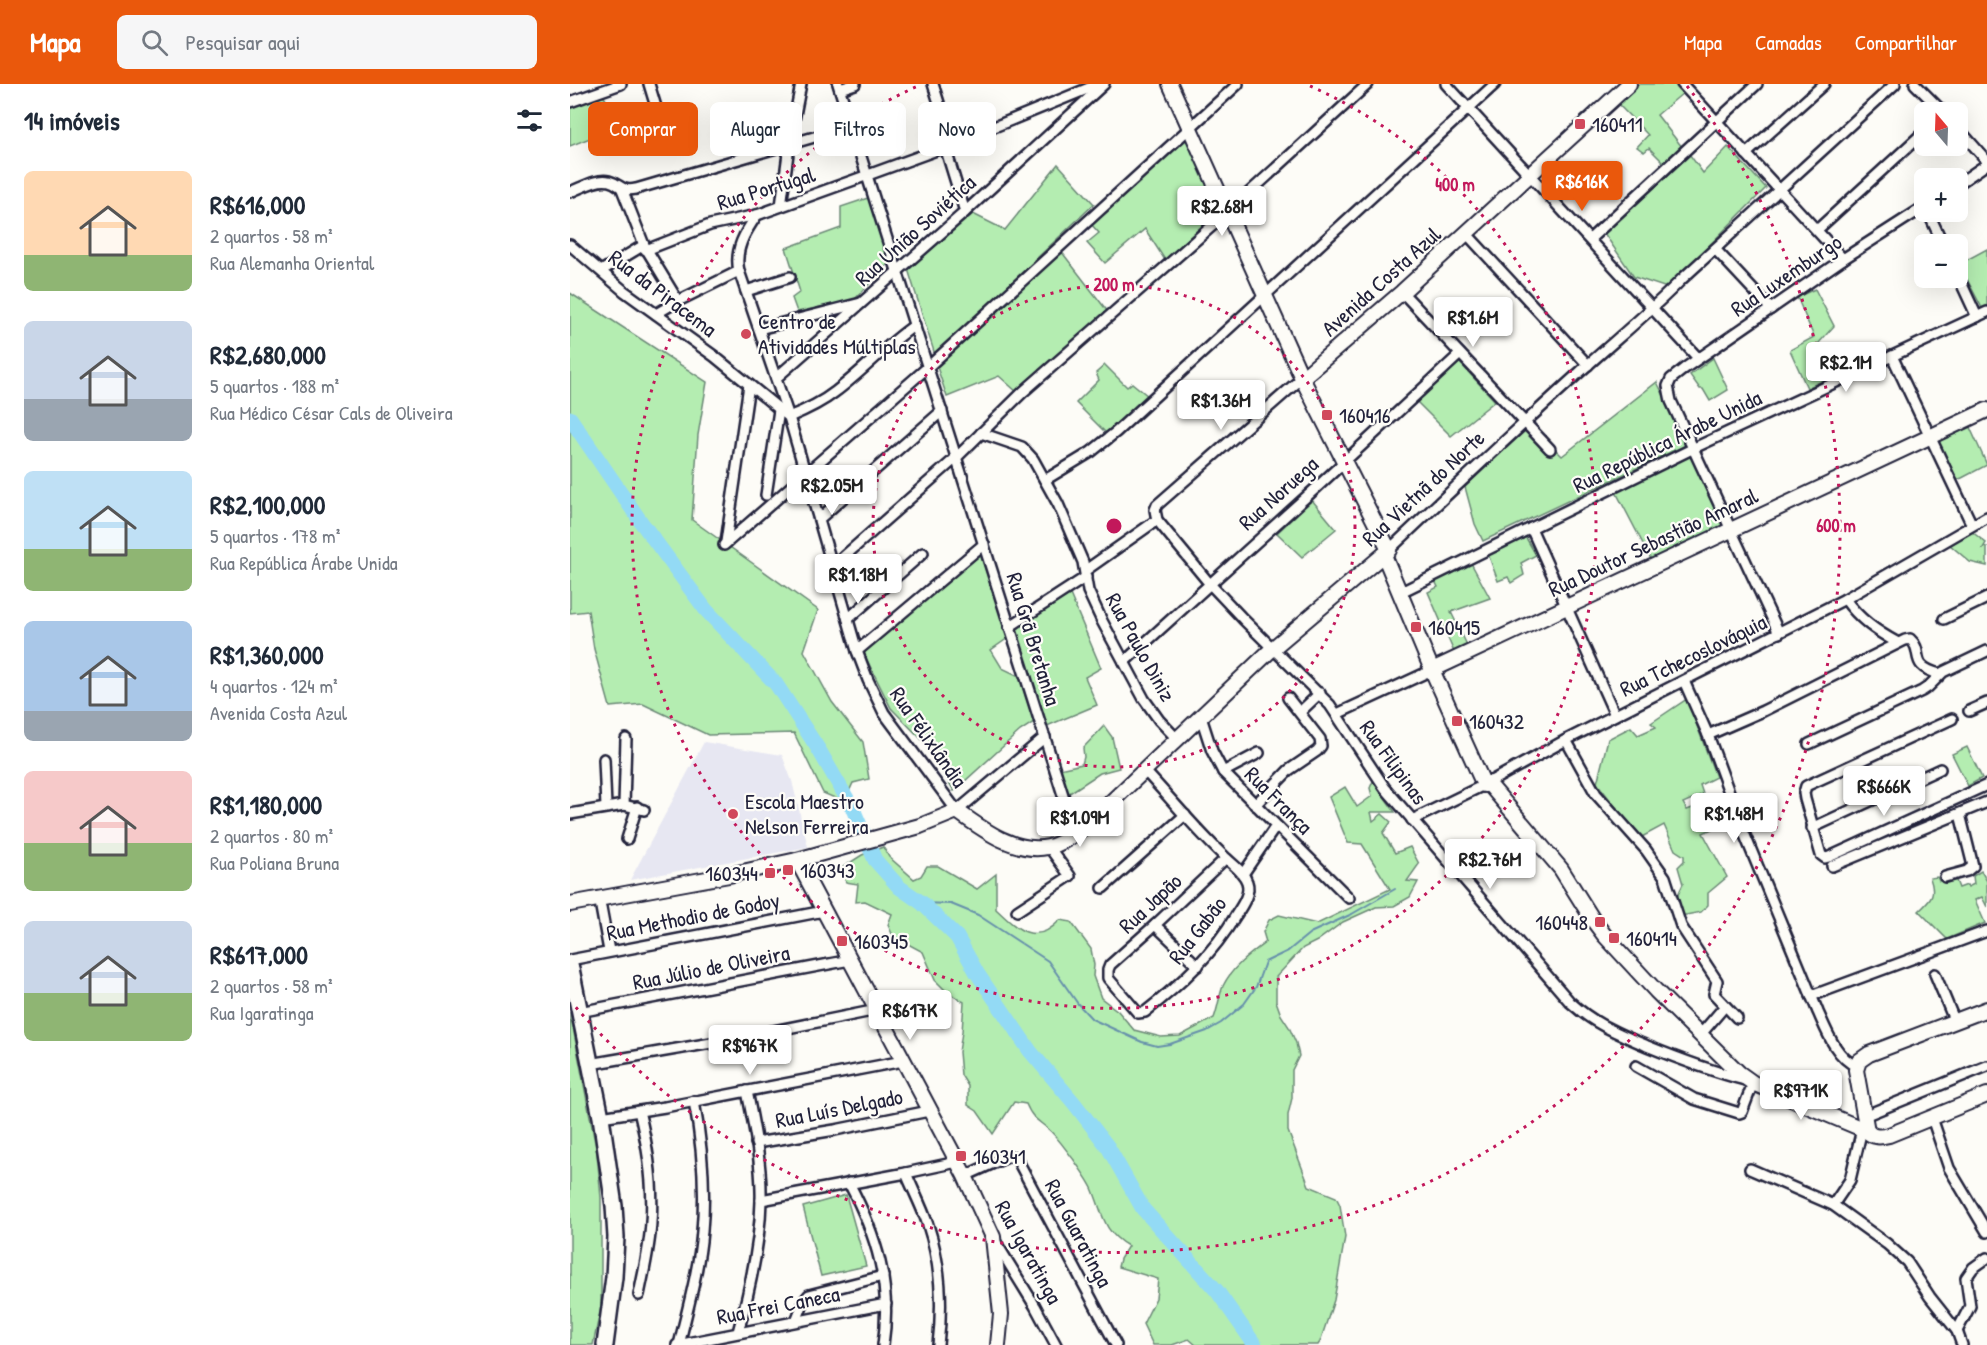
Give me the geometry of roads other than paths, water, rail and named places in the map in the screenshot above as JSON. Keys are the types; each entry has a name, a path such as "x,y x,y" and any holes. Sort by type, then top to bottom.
{"main road":[{"path":"570,962 601,1117 614,1206 616,1237 614,1277 605,1345"}],"street":[{"path":"570,102 621,84"},
{"path":"649,84 654,102"},
{"path":"798,102 801,84"},
{"path":"839,87 855,84"},
{"path":"933,84 937,102"},
{"name":"Rua Portugal","path":"996,126 1099,84"},
{"name":"Rua União Soviética","path":"776,378 965,212 1104,84"},
{"path":"1170,84 1302,378 1386,552 1399,593 1432,670 1486,784 1561,870 1605,936 1701,1035 1751,1082 1865,1125 1987,1066"},
{"path":"749,385 725,544 928,367 1238,84"},
{"path":"832,567 957,457 1023,392 1228,212 1368,84"},
{"path":"1446,84 1698,358"},
{"path":"1045,480 1091,452 1116,432 1495,84"},
{"name":"Avenida Costa Azul","path":"1157,520 1155,510 1157,505 1402,292 1629,84"},
{"path":"1682,84 1843,259"},
{"path":"1590,239 1757,84"},
{"path":"1746,154 1824,84"},
{"name":"Rua Vietnã do Norte","path":"1049,847 1075,833 1145,771 1272,649 1386,552 1895,84"},
{"path":"1915,84 1933,102"},
{"name":"Rua Grã Bretanha","path":"839,87 844,102"},
{"path":"1968,140 1987,162 1968,176"},
{"path":"1817,230 1914,141"},
{"path":"570,192 602,180 609,181 628,191 753,156"},
{"path":"781,206 788,156"},
{"name":"Rua Grã Bretanha","path":"862,156 1075,833"},
{"name":"Rua Portugal","path":"601,271 645,248 710,225 757,215 919,156"},
{"path":"951,156 965,212"},
{"path":"622,189 645,248 678,301"},
{"name":"Rua Luxemburgo","path":"1694,448 1668,392 1671,379 1843,259 1914,213"},
{"path":"656,314 739,271 737,262 740,246 747,229 757,215"},
{"path":"1466,233 1588,364"},
{"name":"Rua da Piracema","path":"570,245 624,291 714,356 789,417"},
{"path":"1715,249 1771,309"},
{"name":"Rua Félixlândia","path":"739,271 789,417 867,680 884,713 957,811"},
{"path":"746,291 790,277"},
{"path":"1964,288 1977,317"},
{"path":"1402,292 1550,449"},
{"path":"759,329 864,302"},
{"name":"Rua República Árabe Unida","path":"1399,593 1694,448 1987,312"},
{"path":"789,417 836,392 899,336 915,325"},
{"name":"Rua Noruega","path":"1124,662 1460,354"},
{"path":"1892,356 1972,525"},
{"path":"766,495 779,410"},
{"name":"Rua Doutor Sebastião Amaral","path":"1337,714 1987,410"},
{"path":"819,519 942,411"},
{"name":"Rua Paulo Diniz","path":"981,433 1022,447 1033,459 1058,504 1086,573 1086,584 1093,601 1124,662 1144,699 1177,739"},
{"path":"1694,448 1779,633"},
{"name":"Rua Tchecoslováquia","path":"1412,820 1845,599 1987,517"},
{"path":"1009,627 1157,520"},
{"name":"Rua Filipinas","path":"1157,520 1209,583 1272,649 1320,693 1337,714 1385,788 1570,1002 1593,1021 1614,1032 1705,1070 1751,1082"},
{"path":"1531,528 1616,715"},
{"path":"857,651 984,544"},
{"path":"848,619 923,553"},
{"path":"1944,619 1987,598"},
{"path":"1845,599 1867,624 1898,643"},
{"path":"1708,735 1763,711 1905,640 1912,641 1922,667 1940,674"},
{"path":"1809,744 1922,691 1940,674 1987,651"},
{"path":"1684,681 1708,735 1744,833 1826,1031 1838,1051 1848,1062 1856,1066"},
{"path":"1300,712 1320,693"},
{"path":"1255,805 1289,770 1321,746 1320,740 1288,698"},
{"path":"1969,711 1987,703"},
{"name":"Rua França","path":"1201,717 1212,751 1223,772 1349,898"},
{"path":"1952,718 1809,784 1803,793 1819,851 1825,858 1987,785"},
{"path":"570,904 797,860 920,826 957,811 1045,737"},
{"path":"624,805 626,739"},
{"path":"1566,740 1596,794 1646,850 1665,877 1681,926 1717,981 1714,994 1737,1018"},
{"path":"1223,772 1259,753"},
{"path":"604,759 606,807"},
{"path":"1812,828 1940,769"},
{"name":"Rua Gabão","path":"1108,978 1134,1010 1141,1013 1150,1008 1198,966 1226,932 1245,901 1248,885 1243,874 1145,771"},
{"path":"1832,866 1987,802"},
{"path":"570,814 624,805 641,808 627,838"},
{"path":"957,811 1001,840 1030,847 1049,847 1070,876 1017,911"},
{"path":"1945,877 1967,871 1973,866 1960,814"},
{"path":"1103,888 1185,815"},
{"path":"1243,874 1276,826"},
{"name":"Rua Japão","path":"1108,978 1110,965 1226,858"},
{"name":"Rua Igaratinga","path":"797,860 965,1176 993,1237 1056,1345"},
{"path":"599,897 609,951"},
{"name":"Rua Methodio de Godoy","path":"570,962 609,951 824,911"},
{"path":"1155,925 1198,966"},
{"path":"1811,996 1987,931"},
{"name":"Rua Júlio de Oliveira","path":"579,1012 850,960"},
{"path":"1935,974 1955,1022"},
{"path":"1701,1035 1725,1006"},
{"path":"1987,1009 1869,1054 1858,1061 1856,1066 1865,1125 1871,1135 1882,1137 1987,1095"},
{"path":"590,1064 729,1040 878,1010"},
{"path":"601,1117 903,1061"},
{"path":"1636,1066 1694,1099 1739,1113 1742,1112 1751,1082"},
{"path":"738,1332 754,1263 761,1200 756,1143 747,1091"},
{"path":"678,1345 702,1232 703,1175 694,1101"},
{"path":"639,1111 645,1136 652,1197 648,1256 639,1295"},
{"name":"Rua Luís Delgado","path":"756,1143 929,1111"},
{"path":"1932,1118 1949,1168 1987,1232"},
{"path":"1833,1205 1851,1180 1865,1125"},
{"name":"Rua Guaratinga","path":"965,1176 1007,1156 1015,1157 1116,1345"},
{"path":"761,1200 957,1162"},
{"path":"1750,1169 1833,1205 1887,1244 1906,1262 1957,1331 1962,1345"},
{"path":"906,1173 927,1225 936,1259 941,1286 938,1345"},
{"path":"849,1183 878,1252 886,1304 883,1345"},
{"path":"993,1237 1001,1314 998,1345"},
{"path":"1957,1331 1970,1306 1966,1278 1973,1268 1987,1258"},
{"path":"796,1321 808,1295 883,1276"},
{"name":"Rua Frei Caneca","path":"678,1345 886,1304"}],"waterway":[{"path":"570,418 641,522 706,610 776,684 819,750 853,809 875,860 899,887 922,903 957,937 977,973 1030,1051 1108,1147 1143,1209 1217,1291 1255,1345"},
{"path":"922,903 951,904 978,915 1048,961 1078,1004 1092,1019 1142,1042 1157,1046 1170,1044 1207,1031 1221,1023 1244,1004 1256,987 1265,962 1288,951 1310,933 1352,914 1395,889"}],"place":[{"name":"160411","path":"1580,124"},
{"name":"Centro de Atividades Múltiplas","path":"746,334"},
{"name":"160416","path":"1327,415"},
{"name":"160415","path":"1416,627"},
{"name":"160432","path":"1457,721"},
{"name":"Escola Maestro Nelson Ferreira","path":"733,814"},
{"name":"160343","path":"788,870"},
{"name":"160344","path":"770,873"},
{"name":"160448","path":"1600,922"},
{"name":"160414","path":"1614,938"},
{"name":"160345","path":"842,941"},
{"name":"160341","path":"961,1156"}]}
